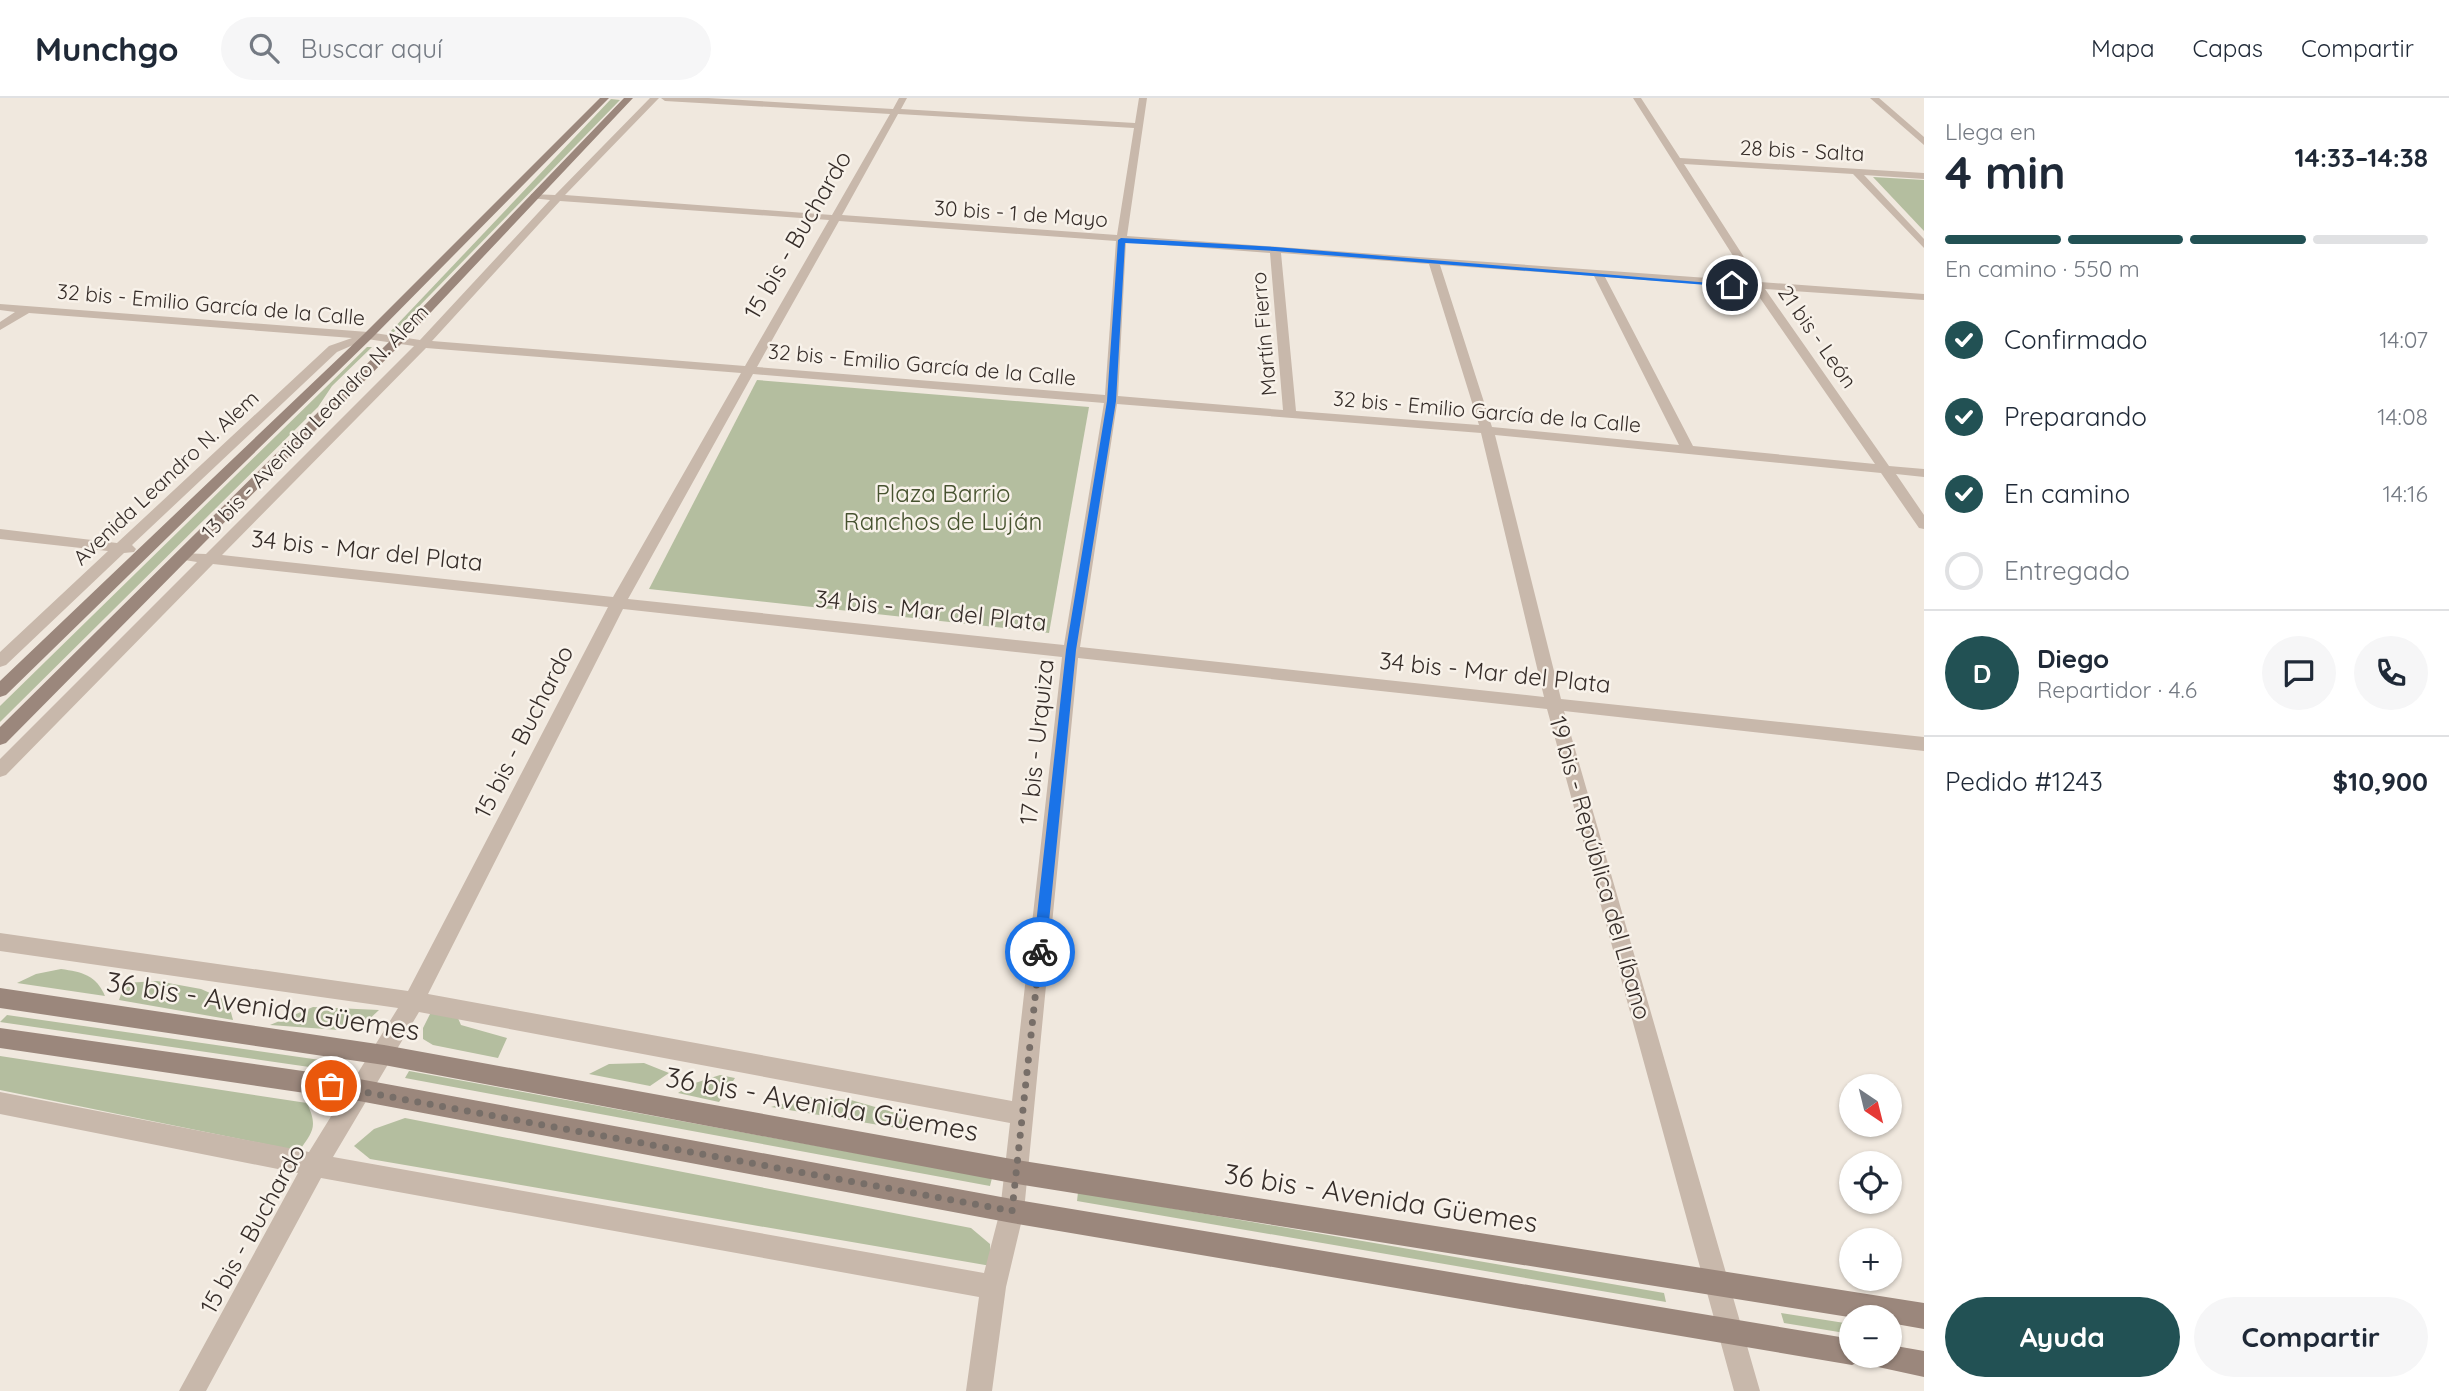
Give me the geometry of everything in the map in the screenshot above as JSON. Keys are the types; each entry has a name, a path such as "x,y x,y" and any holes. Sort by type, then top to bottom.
{"main road":[{"name":"13 bis - Avenida Leandro N. Alem","path":"0,691 368,337 605,98"},
{"name":"13 bis - Avenida Leandro N. Alem","path":"0,738 396,342 629,98"},
{"name":"36 bis - Avenida Güemes","path":"0,998 384,1055 1017,1172 1924,1316"},
{"path":"0,1038 359,1090 1012,1211 1839,1350"},
{"path":"1902,1360 1924,1364"}],"street":[{"name":"13 bis - Avenida Leandro N. Alem","path":"0,770 423,344 557,198 655,98"},
{"path":"665,98 899,105 1139,126"},
{"name":"17 bis - Urquiza","path":"979,1391 993,1287 1012,1211 1017,1172 1071,650 1111,401 1121,240 1143,98"},
{"name":"21 bis - León","path":"1637,98 1758,287 1924,524"},
{"path":"1874,98 1924,142"},
{"name":"15 bis - Buchardo","path":"192,1391 315,1165 359,1090 384,1055 414,1001 619,601 899,105"},
{"name":"28 bis - Salta","path":"1678,161 1924,176"},
{"path":"1855,171 1924,245"},
{"name":"30 bis - 1 de Mayo","path":"534,196 1924,297"},
{"name":"Martín Fierro","path":"1275,249 1290,414"},
{"name":"19 bis - República del Líbano","path":"1434,263 1487,430 1554,705 1747,1391"},
{"path":"1598,274 1688,449"},
{"name":"32 bis - Emilio García de la Calle","path":"0,307 368,337 396,342 1487,430 1924,473"},
{"path":"0,327 27,309"},
{"name":"Avenida Leandro N. Alem","path":"0,661 333,349 368,337"},
{"path":"0,534 148,551"},
{"name":"34 bis - Mar del Plata","path":"183,556 1924,744"},
{"name":"36 bis - Avenida Güemes","path":"0,942 414,1001 1023,1114"},
{"path":"0,1102 315,1165 993,1287"}],"green space":[{"path":"611,99 620,100 394,332 390,332"},
{"path":"1873,177 1924,180 1924,231"},
{"path":"367,347 372,347 332,386 318,407 0,722 0,706"},
{"name":"Plaza Barrio Ranchos de Luján","path":"757,380 1089,407 1049,633 649,589"},
{"path":"61,969 93,979 105,996 17,983 36,974"},
{"path":"157,981 201,989 228,1001 233,1020 119,1000 125,983"},
{"path":"313,1007 379,1010 364,1024 339,1030 270,1025"},
{"path":"431,1012 457,1016 461,1025 507,1038 498,1058 433,1045 423,1039 423,1028"},
{"path":"7,1015 341,1063 337,1071 0,1022"},
{"path":"0,1056 307,1103 312,1128 299,1151 0,1090"},
{"path":"644,1063 669,1073 650,1086 589,1074 609,1064"},
{"path":"409,1071 992,1178 990,1186 405,1078"},
{"path":"720,1075 735,1078 719,1102 678,1093 692,1084"},
{"path":"806,1097 851,1100 896,1113 915,1131 771,1107"},
{"path":"405,1118 971,1228 990,1244 991,1266 370,1159 354,1146 374,1129"},
{"path":"1078,1192 1664,1293 1666,1302 1077,1201"},
{"path":"1781,1313 1839,1322 1839,1332 1784,1323"}],"way so far":[{"path":"331,1086 1012,1211 1040,952"}],"route":[{"path":"1040,952 1071,650 1111,401 1121,240 1275,249 1732,285"}]}
